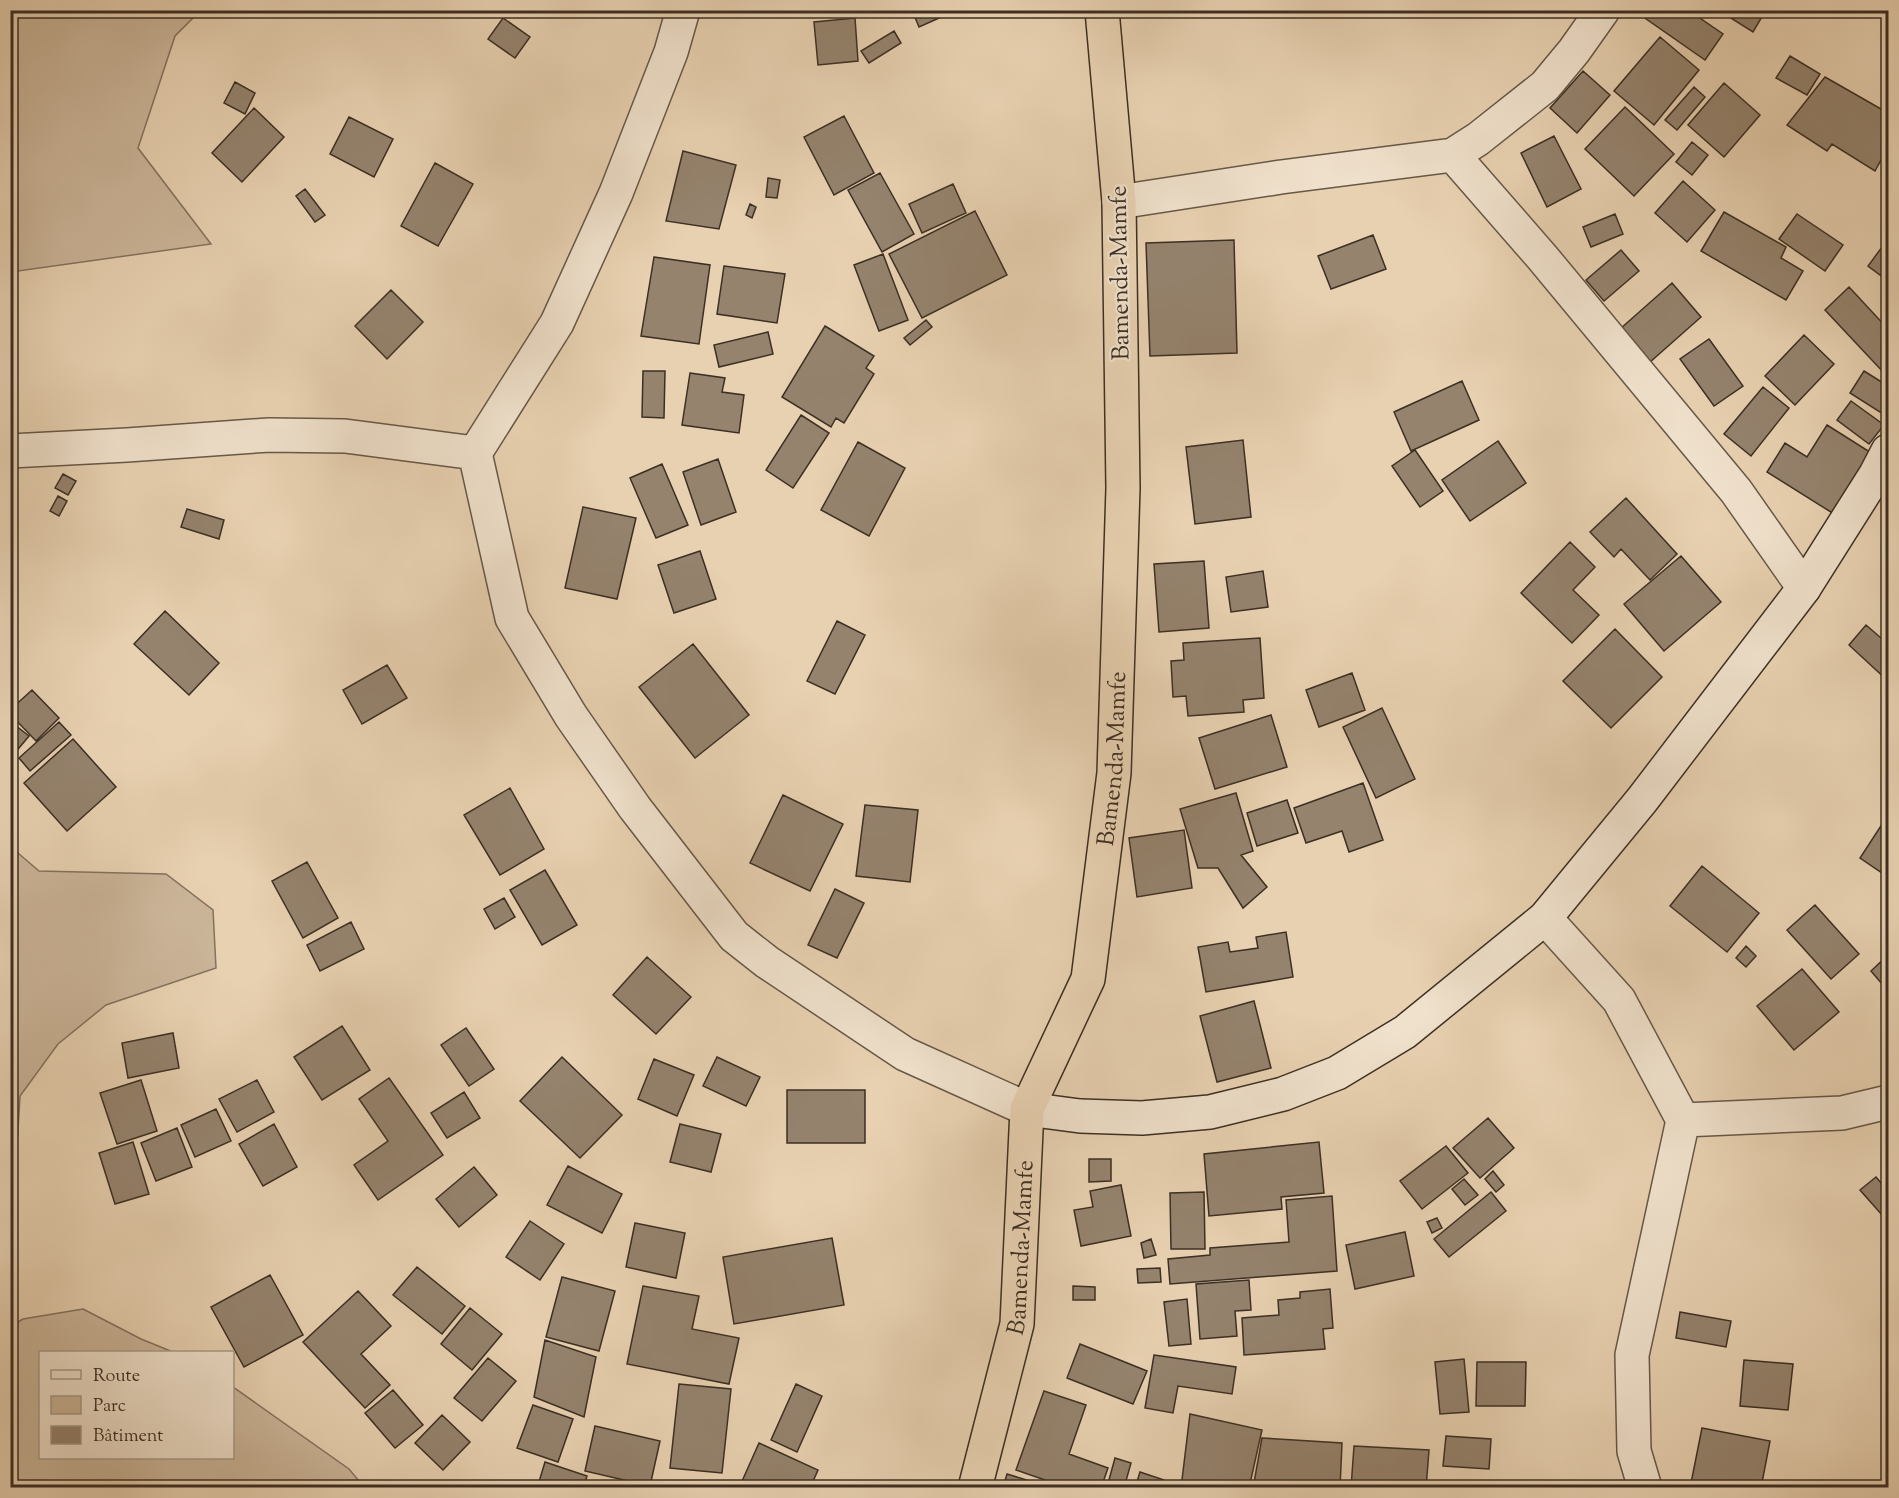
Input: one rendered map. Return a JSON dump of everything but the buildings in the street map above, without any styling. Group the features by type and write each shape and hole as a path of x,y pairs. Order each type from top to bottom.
{"highway":[{"name":"Bamenda-Mamfe","path":"975,1488 1017,1324 1027,1109 1088,979 1113,773 1123,488 1119,202 1102,10"}],"street":[{"path":"684,10 671,52 616,193 557,323 475,453 512,618 571,716 635,808 734,936 767,962 905,1054 1027,1109 1080,1116 1142,1118 1210,1112 1283,1094 1337,1073 1404,1032 1545,918 1642,800 1804,588 1888,452"},
{"path":"1119,202 1281,177 1453,155 1478,139 1545,86 1604,10"},
{"path":"1453,155 1542,257 1736,491 1804,588"},
{"path":"10,450 269,435 345,436 475,453"},
{"path":"1545,918 1619,1000 1683,1119 1632,1355 1634,1450 1645,1488"},
{"path":"1683,1119 1842,1113 1888,1102"}],"green space":[{"path":"10,11 200,11 175,36 138,148 211,244 11,272"},
{"path":"11,847 39,871 166,874 213,910 216,968 106,1005 58,1044 20,1096 14,1199 11,1201"},
{"path":"83,1309 141,1339 171,1351 39,1351 39,1459 234,1459 234,1388 349,1469 364,1487 11,1487 11,1326 23,1319"}]}
